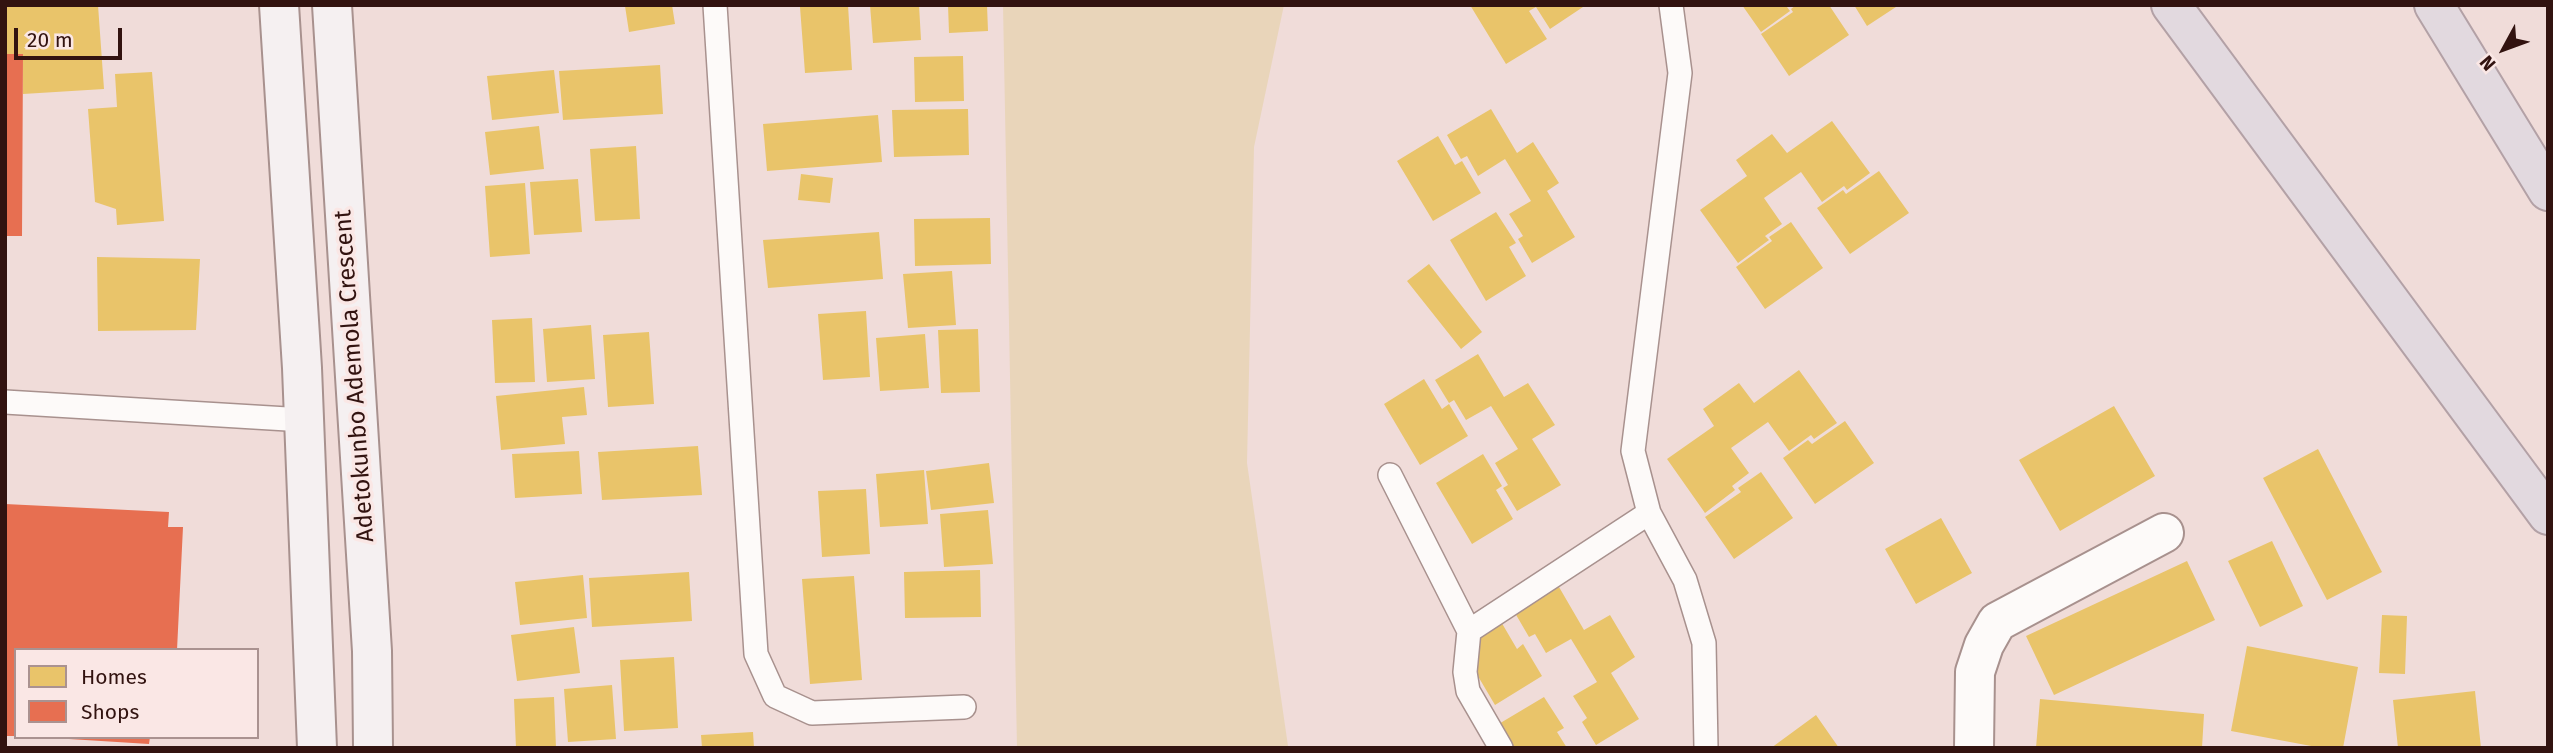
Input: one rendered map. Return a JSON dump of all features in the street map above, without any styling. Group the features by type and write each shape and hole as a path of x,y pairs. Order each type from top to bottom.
{"highway":[{"path":"2171,5 2548,515"},
{"path":"2434,5 2548,191"}],"main road":[{"path":"279,5 304,420 317,748"},
{"name":"Adetokunbo Ademola Crescent","path":"332,5 372,651 373,748"}],"street":[{"path":"1975,748 1975,672 1984,645 1997,622 2164,533"}],"lane":[{"path":"715,5 756,654 775,696 811,713 964,707"},
{"path":"1671,5 1680,73 1633,451 1649,513 1685,580 1704,643 1706,748"},
{"path":"5,402 304,420"},
{"path":"1390,475 1469,631 1465,672 1468,691 1501,748"},
{"path":"1469,631 1649,513"}],"shaded area":[{"path":"1003,5 1284,5 1254,147 1247,463 1288,746 1017,748"}],"building: Homes":[{"path":"5,5 98,5 104,89 23,94 23,54 5,54"},
{"path":"672,5 675,24 629,32 625,6"},
{"path":"848,5 852,70 805,73 800,7"},
{"path":"870,5 919,5 921,40 873,43"},
{"path":"948,5 987,5 988,31 949,33"},
{"path":"1470,5 1586,5 1550,29 1536,7 1529,11 1547,39 1506,64"},
{"path":"1742,5 1790,5 1787,7 1790,11 1761,32"},
{"path":"1796,5 1829,5 1849,35 1789,76 1761,34 1793,12 1791,9"},
{"path":"1854,5 1899,5 1867,26"},
{"path":"963,56 964,101 915,102 914,57"},
{"path":"660,65 663,114 563,120 559,71"},
{"path":"554,70 559,113 492,120 487,76"},
{"path":"152,72 164,221 117,225 116,209 95,202 88,109 117,107 115,74"},
{"path":"968,109 969,155 894,157 892,110"},
{"path":"1491,109 1517,153 1533,142 1559,183 1547,191 1575,237 1532,263 1518,239 1523,236 1509,214 1531,201 1505,159 1478,176 1467,156 1461,159 1447,135"},
{"path":"878,115 882,162 767,171 763,124"},
{"path":"1832,121 1870,173 1847,190 1844,186 1822,202 1801,172 1764,198 1782,224 1765,236 1769,240 1738,263 1700,210 1747,176 1736,160 1772,134 1787,153"},
{"path":"539,126 544,169 490,175 485,132"},
{"path":"1438,136 1455,165 1462,161 1481,193 1433,221 1397,161"},
{"path":"636,146 640,219 595,221 590,149"},
{"path":"1879,171 1909,213 1850,254 1817,208 1843,190 1846,194"},
{"path":"801,174 833,178 830,203 798,200"},
{"path":"578,179 582,232 534,235 530,182"},
{"path":"525,183 530,254 490,257 485,186"},
{"path":"1496,212 1516,243 1509,247 1526,276 1486,301 1450,240"},
{"path":"990,218 991,264 915,266 914,219"},
{"path":"1791,222 1823,268 1765,309 1736,267 1772,241 1769,237"},
{"path":"879,232 883,279 768,288 763,240"},
{"path":"97,257 200,259 196,330 98,331"},
{"path":"1429,264 1482,332 1461,349 1407,281"},
{"path":"952,271 956,325 908,328 903,274"},
{"path":"866,311 870,377 823,380 818,314"},
{"path":"532,318 535,382 495,383 492,320"},
{"path":"591,325 595,379 547,382 543,329"},
{"path":"978,329 980,392 941,393 938,330"},
{"path":"649,332 654,404 608,407 603,335"},
{"path":"925,334 929,388 880,391 876,338"},
{"path":"1478,354 1504,397 1528,383 1555,425 1532,439 1561,485 1517,511 1503,488 1508,485 1495,463 1518,449 1491,406 1466,420 1454,400 1449,403 1435,380"},
{"path":"1799,370 1837,423 1814,439 1811,435 1789,451 1768,422 1731,448 1749,473 1732,486 1735,490 1705,513 1667,459 1714,426 1703,409 1739,383 1754,403"},
{"path":"1424,379 1442,409 1449,404 1468,436 1420,465 1384,404"},
{"path":"584,387 587,415 562,417 565,444 501,450 496,396"},
{"path":"2114,406 2155,476 2060,531 2019,460"},
{"path":"1845,421 1874,463 1815,504 1783,458 1808,440 1812,444"},
{"path":"698,446 702,495 602,500 598,452"},
{"path":"2318,449 2382,572 2327,600 2263,478"},
{"path":"579,451 582,494 515,498 512,454"},
{"path":"1483,454 1502,486 1496,490 1513,519 1472,544 1436,483"},
{"path":"989,463 994,503 931,510 926,471"},
{"path":"924,470 928,524 880,527 876,474"},
{"path":"1761,472 1793,518 1734,559 1705,517 1741,492 1738,488"},
{"path":"866,489 870,554 822,557 818,491"},
{"path":"988,510 993,564 944,567 940,514"},
{"path":"1941,518 1972,573 1916,604 1885,549"},
{"path":"2272,541 2303,606 2260,627 2228,561"},
{"path":"2187,561 2215,620 2054,695 2026,636"},
{"path":"980,570 981,617 905,618 904,572"},
{"path":"689,572 692,621 592,627 589,578"},
{"path":"583,575 587,618 520,625 515,582"},
{"path":"854,576 862,680 810,684 802,579"},
{"path":"1559,587 1584,630 1610,615 1635,657 1611,673 1639,719 1596,745 1582,722 1587,718 1573,696 1597,682 1571,639 1546,653 1535,634 1529,637 1515,613"},
{"path":"2382,615 2407,616 2405,674 2379,673"},
{"path":"1500,620 1517,649 1523,644 1542,676 1495,705 1459,644"},
{"path":"574,627 580,673 517,681 511,635"},
{"path":"2247,646 2358,667 2343,748 2322,748 2231,731"},
{"path":"674,657 678,728 624,731 620,660"},
{"path":"612,685 616,739 568,742 564,689"},
{"path":"2475,691 2481,748 2398,748 2393,700"},
{"path":"554,697 556,748 516,748 514,699"},
{"path":"1544,697 1564,728 1557,732 1567,748 1511,748 1497,725"},
{"path":"2040,699 2204,714 2202,748 2036,748"},
{"path":"1816,715 1839,748 1771,748"},
{"path":"753,732 754,748 702,748 701,735"}],"building: Shops":[{"path":"5,54 23,54 22,236 5,236"},
{"path":"5,504 169,512 168,527 183,527 177,648 14,648 14,736 5,736"},
{"path":"69,739 150,739 149,744"}]}
